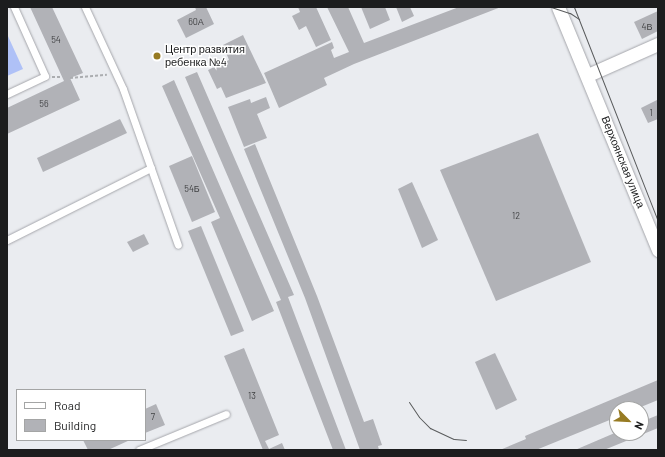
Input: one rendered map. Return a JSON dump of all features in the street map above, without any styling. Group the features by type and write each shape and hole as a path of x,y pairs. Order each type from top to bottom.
{"street":[{"name":"Верхоянская улица","path":"558,7 588,75 658,250"},
{"path":"588,75 658,44"}],"lane":[{"path":"7,94 45,76 14,7"},
{"path":"85,7 116,74 178,245"},
{"path":"7,240 151,168"},
{"path":"139,450 226,414"}],"path":[{"path":"70,78 116,74"}],"shaded area":[{"path":"7,34 23,69 7,76"}],"building":[{"path":"30,7 52,7 83,73 70,78 80,100 7,134 7,108 64,81"},
{"path":"195,7 206,7 214,24 186,38 177,20 196,10"},
{"path":"298,7 316,7 331,40 316,47 306,26 299,30 292,16 300,12"},
{"path":"327,7 348,7 364,43 459,7 501,7 354,64 324,78 327,85 279,108 264,73 332,42 334,48 331,50 334,58 349,52"},
{"path":"361,7 385,7 390,20 370,29"},
{"path":"396,7 410,7 414,16 402,22"},
{"path":"658,11 658,31 642,39 634,22"},
{"path":"243,35 266,83 226,98 221,87 217,89 208,70 229,60 223,45"},
{"path":"197,72 294,295 288,297 346,450 333,450 276,302 281,300 185,77"},
{"path":"174,80 274,311 252,321 211,222 220,218 162,86"},
{"path":"266,97 270,108 257,114 267,138 244,147 228,107 250,99 251,103"},
{"path":"657,100 658,119 648,123 641,108"},
{"path":"120,119 127,133 43,172 37,158"},
{"path":"538,133 591,262 496,301 440,170"},
{"path":"255,144 317,296 364,422 373,419 382,445 378,446 379,450 360,450 305,298 244,149"},
{"path":"192,156 215,212 192,222 169,166"},
{"path":"412,182 438,240 422,248 398,189"},
{"path":"201,226 244,331 231,336 188,231"},
{"path":"144,234 149,244 133,252 127,242"},
{"path":"244,348 279,435 265,441 269,449 282,443 285,450 263,450 224,356"},
{"path":"495,353 517,400 496,410 475,362"},
{"path":"658,380 658,400 649,404 649,401 609,401 609,420 536,450 500,450 526,439 525,436"},
{"path":"156,404 165,425 146,433 146,409"},
{"path":"658,415 658,428 649,432 649,419"},
{"path":"609,435 609,441 626,441 604,450 575,450"},
{"path":"84,441 128,441 108,450 88,450"}],"tram line":[{"path":"534,7 540,7"},
{"path":"551,7 570,13 579,19"},
{"path":"574,7 658,221"},
{"path":"409,402 419,417 430,428 454,439 466,440"}],"place":[{"name":"Центр развития ребенка №4","path":"157,56"}]}
